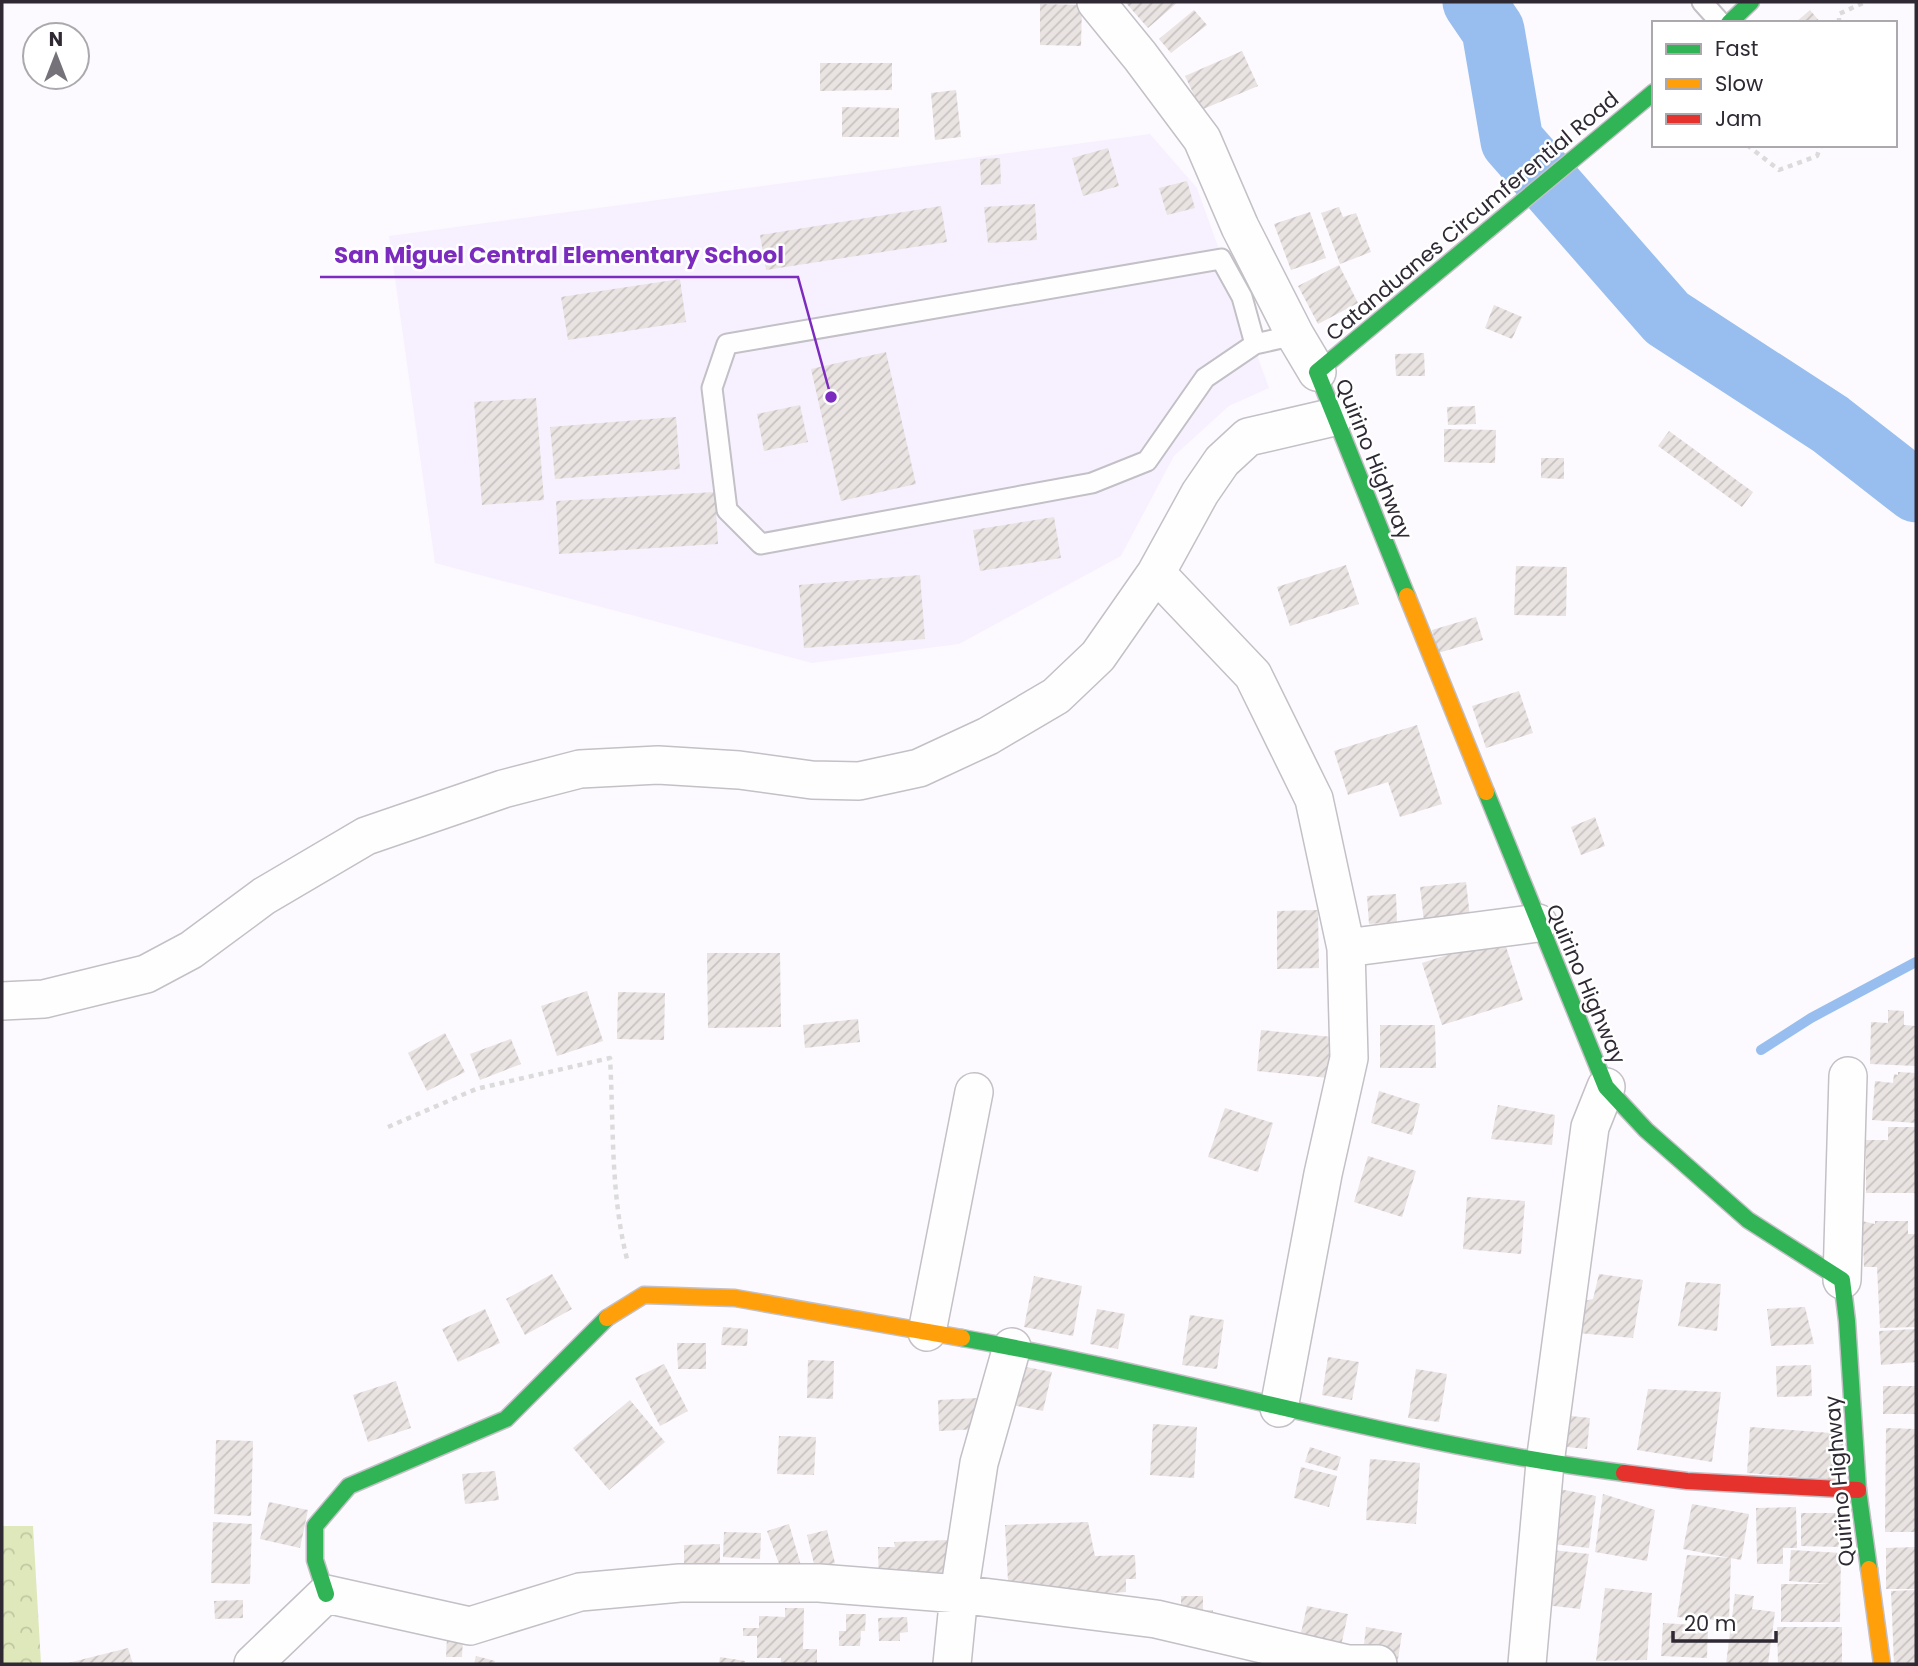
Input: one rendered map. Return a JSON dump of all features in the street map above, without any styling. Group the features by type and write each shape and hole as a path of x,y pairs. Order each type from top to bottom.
{"main road":[{"path":"1731,21 1751,2"},
{"name":"Catanduanes Circumferential Road","path":"1317,372 1652,94"},
{"name":"Quirino Highway","path":"1317,372 1606,1087 1646,1130 1748,1220 1842,1280 1858,1490 1881,1664"},
{"path":"326,1594 315,1560 315,1526 349,1486 506,1419 612,1312 644,1295 735,1298 1012,1347 1279,1408 1545,1463 1687,1481 1858,1490"}],"street":[{"path":"1096,2 1202,139 1240,227 1317,372"},
{"path":"2,1001 44,999 146,974 191,950 264,896 366,836 503,789 580,769 658,765 812,780 859,781 919,768 988,736 1056,696 1098,656 1156,573 1200,493 1222,461 1248,437 1334,416"},
{"path":"1156,573 1252,675 1314,799 1346,948 1349,1058 1323,1174 1279,1408"},
{"path":"1346,948 1538,923"},
{"path":"1842,1280 1848,1076"},
{"path":"1527,1664 1545,1463 1590,1127 1606,1087"},
{"path":"927,1332 974,1092"},
{"path":"953,1664 959,1594 979,1463 1012,1347"},
{"path":"253,1664 326,1594 470,1626 580,1592 680,1583 819,1583 959,1594 1156,1619 1349,1664 1378,1664"}],"lane":[{"path":"1702,2 1719,21"},
{"path":"1255,344 1242,297 1221,259 727,344 712,388 727,510 761,544 1091,483 1147,461 1205,378 1255,344 1295,334"}],"path":[{"path":"1839,21 1839,14 1865,2"},
{"path":"1750,147 1779,170 1817,156 1820,147"},
{"path":"388,1127 476,1089 610,1058 611,1144 615,1188 624,1249 632,1276 644,1295"}],"shaded area":[{"path":"1150,134 1197,188 1269,388 1229,406 1174,456 1121,556 959,644 812,663 435,563 389,236"}],"green space":[{"path":"2,1526 33,1526 41,1664 2,1664"}],"building":[{"path":"1178,2 1148,28 1126,3"},
{"path":"1040,4 1082,5 1081,46 1040,45"},
{"path":"1194,10 1207,25 1171,53 1159,39"},
{"path":"1810,10 1819,21 1797,21"},
{"path":"1242,51 1258,86 1201,110 1185,76"},
{"path":"820,63 892,63 892,90 820,91"},
{"path":"956,90 961,137 935,140 931,93"},
{"path":"842,107 899,108 899,137 842,137"},
{"path":"1108,148 1119,186 1083,196 1072,158"},
{"path":"1000,158 1001,184 981,185 980,159"},
{"path":"1187,181 1195,208 1167,215 1159,188"},
{"path":"1035,204 1037,240 988,243 984,207"},
{"path":"941,206 947,242 766,270 760,235"},
{"path":"1339,207 1343,217 1356,213 1371,252 1340,264 1321,213"},
{"path":"1310,212 1326,258 1291,270 1274,224"},
{"path":"1339,265 1358,303 1318,324 1298,286"},
{"path":"680,279 686,322 568,340 561,297"},
{"path":"1494,305 1522,317 1512,339 1485,328"},
{"path":"886,352 916,484 841,501 811,369"},
{"path":"1424,353 1425,376 1396,376 1395,354"},
{"path":"536,398 544,500 482,505 474,402"},
{"path":"800,405 808,442 764,451 757,414"},
{"path":"1475,406 1476,424 1448,425 1447,407"},
{"path":"676,417 680,469 555,479 550,427"},
{"path":"1444,429 1496,430 1495,463 1444,462"},
{"path":"1669,431 1753,492 1742,507 1658,446"},
{"path":"1541,458 1564,458 1564,479 1541,478"},
{"path":"715,492 718,544 559,554 556,501"},
{"path":"1054,517 1061,558 980,571 973,530"},
{"path":"1346,565 1359,604 1290,626 1277,587"},
{"path":"1516,566 1567,567 1566,616 1514,615"},
{"path":"920,575 925,639 804,648 799,585"},
{"path":"1476,617 1483,640 1438,653 1432,630"},
{"path":"1519,691 1533,733 1486,748 1472,706"},
{"path":"1417,725 1442,804 1400,817 1388,782 1348,795 1334,751"},
{"path":"1595,817 1605,846 1581,855 1571,827"},
{"path":"1466,882 1470,917 1424,922 1420,887"},
{"path":"1396,894 1397,922 1369,924 1367,896"},
{"path":"1318,910 1319,968 1277,969 1277,911"},
{"path":"1503,937 1523,1000 1442,1025 1422,963"},
{"path":"707,953 780,953 781,1027 708,1028"},
{"path":"587,991 603,1041 557,1056 541,1006"},
{"path":"618,992 665,993 664,1040 617,1039"},
{"path":"1888,1010 1904,1011 1904,1025 1916,1026 1916,1066 1870,1064 1871,1022 1888,1023"},
{"path":"858,1019 860,1042 805,1048 803,1025"},
{"path":"1380,1025 1435,1025 1436,1068 1380,1068"},
{"path":"1261,1030 1343,1038 1339,1079 1257,1071"},
{"path":"445,1033 465,1072 427,1091 408,1053"},
{"path":"511,1039 521,1064 480,1080 470,1054"},
{"path":"1898,1072 1916,1073 1916,1123 1872,1120 1875,1081 1893,1083 1894,1074 1898,1075"},
{"path":"1379,1091 1420,1104 1412,1135 1371,1123"},
{"path":"1498,1105 1555,1115 1552,1145 1491,1139"},
{"path":"1225,1108 1273,1123 1258,1172 1208,1157"},
{"path":"1888,1127 1916,1127 1916,1193 1866,1193 1866,1140 1888,1140"},
{"path":"1368,1156 1416,1171 1402,1217 1354,1202"},
{"path":"1467,1197 1525,1201 1521,1254 1463,1249"},
{"path":"1862,1221 1875,1224 1875,1221 1908,1221 1908,1234 1916,1234 1916,1327 1880,1328 1877,1267 1864,1267"},
{"path":"552,1274 572,1309 525,1335 506,1299"},
{"path":"1599,1274 1643,1280 1633,1338 1578,1333 1579,1302 1593,1299"},
{"path":"1034,1276 1082,1286 1073,1336 1024,1327"},
{"path":"1686,1282 1721,1284 1717,1331 1678,1326"},
{"path":"1805,1307 1814,1344 1771,1346 1767,1309"},
{"path":"485,1309 500,1343 458,1362 442,1329"},
{"path":"1097,1309 1125,1314 1118,1349 1090,1344"},
{"path":"1190,1315 1224,1320 1217,1369 1182,1365"},
{"path":"723,1327 748,1329 747,1346 721,1345"},
{"path":"1916,1329 1916,1362 1881,1365 1879,1331"},
{"path":"677,1343 706,1343 706,1369 678,1369"},
{"path":"1328,1357 1359,1362 1352,1400 1322,1395"},
{"path":"808,1360 834,1361 833,1399 807,1398"},
{"path":"664,1364 688,1411 660,1426 635,1378"},
{"path":"1016,1365 1052,1372 1043,1411 1007,1404"},
{"path":"1811,1365 1812,1396 1777,1397 1776,1366"},
{"path":"1416,1369 1447,1374 1439,1422 1408,1418"},
{"path":"396,1381 411,1428 368,1442 353,1395"},
{"path":"1883,1386 1916,1386 1916,1414 1883,1414"},
{"path":"1648,1389 1721,1392 1712,1462 1637,1450"},
{"path":"978,1398 980,1429 939,1431 938,1400"},
{"path":"630,1400 665,1442 609,1490 573,1448"},
{"path":"1561,1415 1590,1418 1587,1449 1558,1446"},
{"path":"1153,1424 1197,1427 1194,1478 1150,1475"},
{"path":"1750,1427 1844,1434 1840,1480 1747,1473"},
{"path":"1886,1428 1916,1429 1916,1532 1885,1532"},
{"path":"779,1436 816,1437 814,1475 777,1474"},
{"path":"216,1440 253,1441 251,1516 214,1514"},
{"path":"1310,1447 1341,1457 1337,1471 1305,1462"},
{"path":"1370,1459 1420,1463 1416,1524 1366,1520"},
{"path":"1301,1467 1337,1476 1329,1507 1294,1498"},
{"path":"495,1471 499,1500 465,1504 462,1474"},
{"path":"1548,1487 1596,1496 1589,1548 1542,1543"},
{"path":"1603,1494 1655,1510 1647,1561 1595,1552"},
{"path":"269,1502 308,1510 300,1548 260,1539"},
{"path":"1692,1504 1749,1514 1741,1560 1683,1549"},
{"path":"1796,1507 1797,1548 1783,1548 1783,1564 1757,1564 1756,1508"},
{"path":"1801,1513 1839,1513 1839,1547 1801,1546"},
{"path":"213,1522 252,1524 250,1584 211,1583"},
{"path":"1088,1522 1095,1556 1135,1555 1136,1579 1126,1579 1126,1592 1009,1600 1005,1525"},
{"path":"789,1524 802,1569 781,1569 767,1531"},
{"path":"827,1530 835,1563 815,1568 807,1535"},
{"path":"724,1532 761,1533 760,1559 723,1557"},
{"path":"950,1540 951,1584 879,1586 878,1547 895,1547 894,1542"},
{"path":"720,1544 720,1568 684,1568 684,1545"},
{"path":"1916,1547 1916,1589 1886,1589 1886,1548"},
{"path":"1543,1549 1589,1554 1580,1609 1536,1604"},
{"path":"1791,1550 1841,1553 1840,1622 1781,1622 1781,1584 1831,1584 1789,1581"},
{"path":"1687,1555 1731,1558 1729,1621 1677,1617"},
{"path":"1605,1588 1652,1593 1647,1660 1596,1661"},
{"path":"1916,1590 1916,1664 1894,1664 1891,1591"},
{"path":"1735,1594 1754,1596 1752,1609 1775,1612 1768,1664 1726,1664"},
{"path":"1181,1596 1203,1596 1203,1610 1213,1610 1213,1618 1181,1618"},
{"path":"243,1600 243,1618 215,1619 214,1601"},
{"path":"1307,1606 1348,1614 1339,1655 1298,1646"},
{"path":"785,1608 804,1608 803,1649 817,1649 817,1664 781,1664 781,1658 757,1658 757,1636 743,1636 743,1628 759,1628 759,1616 785,1617"},
{"path":"846,1614 866,1614 865,1631 861,1631 860,1646 839,1646 839,1631 846,1631"},
{"path":"907,1617 908,1632 900,1633 900,1641 879,1641 878,1618"},
{"path":"1663,1623 1708,1626 1707,1658 1661,1656"},
{"path":"1366,1627 1402,1633 1398,1659 1363,1653"},
{"path":"1777,1627 1842,1627 1842,1664 1778,1664"},
{"path":"447,1637 463,1637 462,1657 446,1657"},
{"path":"128,1648 133,1664 68,1664 68,1663"},
{"path":"476,1656 495,1661 494,1664 474,1664"},
{"path":"720,1657 745,1661 745,1664 719,1664"}],"waterway":[{"path":"1474,2 1493,30 1512,141 1667,318 1830,424 1916,491"},
{"path":"1761,1050 1811,1018 1916,962"}],"traffic: fast":[{"path":"1731,21 1751,2"},
{"path":"1407,596 1317,372 1652,94"},
{"path":"1486,792 1606,1087 1646,1130 1748,1220 1842,1280 1858,1490 1869,1569"},
{"path":"326,1594 315,1560 315,1526 349,1486 506,1419 607,1318"},
{"path":"962,1338 1457,1446 1624,1473"}],"traffic: slow":[{"path":"1407,596 1486,792"},
{"path":"607,1318 644,1295 735,1298 962,1338"},
{"path":"1869,1569 1882,1664"}],"traffic: jam":[{"path":"1624,1473 1687,1481 1858,1490"}],"place":[{"name":"San Miguel Central Elementary School","path":"831,397"}]}
